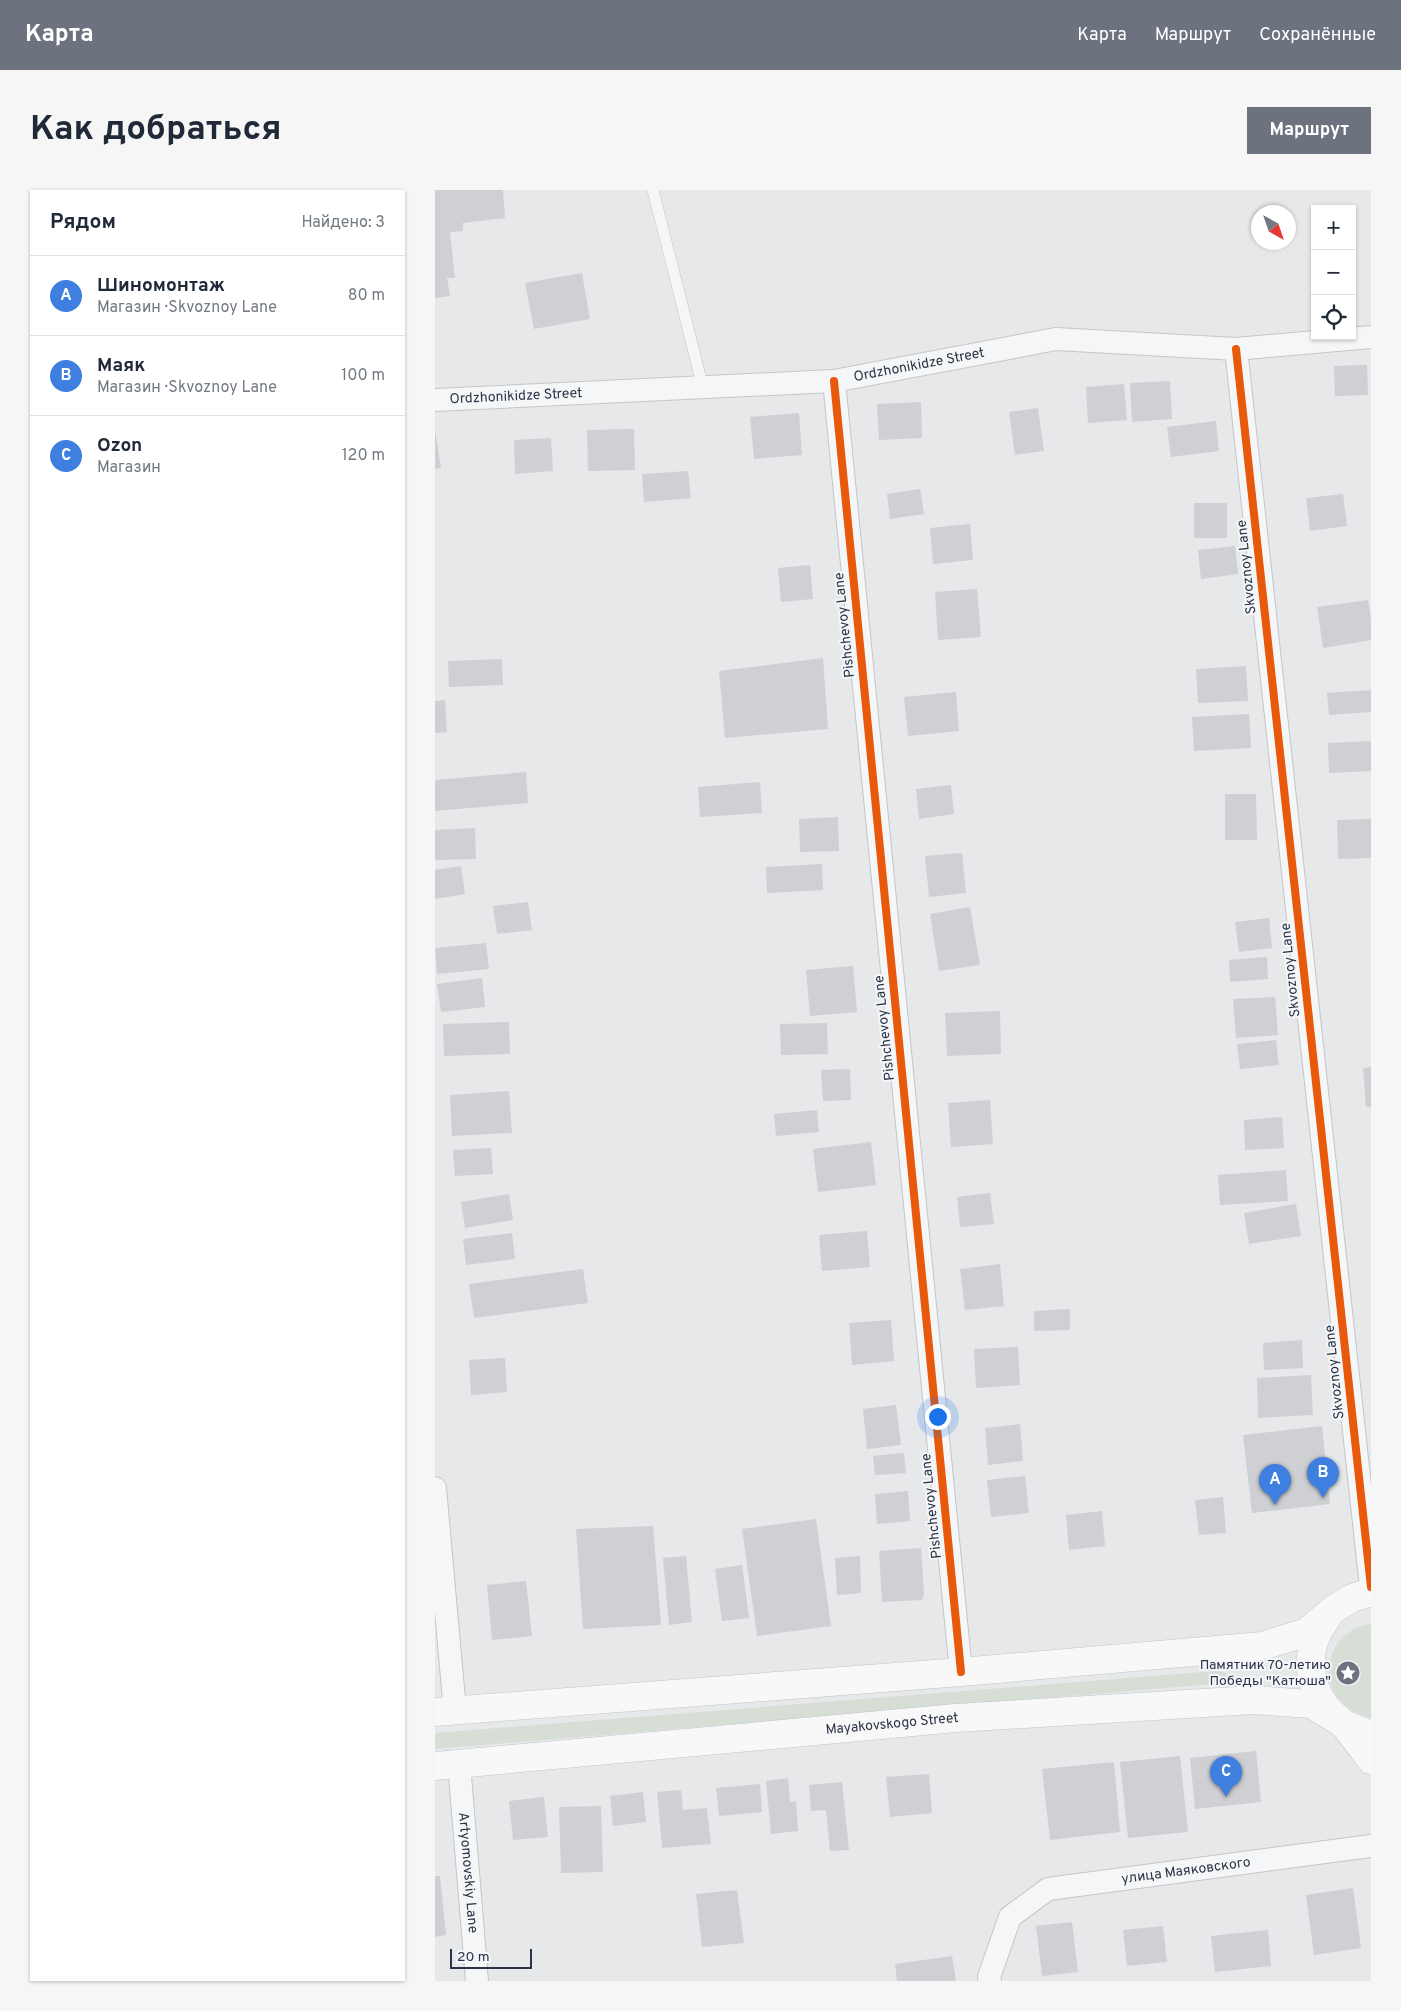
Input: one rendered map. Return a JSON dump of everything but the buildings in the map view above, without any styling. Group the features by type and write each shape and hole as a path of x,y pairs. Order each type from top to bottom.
{"main road":[{"name":"Mayakovskogo Street","path":"445,1711 961,1672 1262,1646 1307,1632 1334,1609 1352,1598 1371,1592"},
{"name":"Mayakovskogo Street","path":"1334,1609 1320,1626 1312,1646 1310,1671 1315,1690 1326,1708 1344,1724"},
{"name":"Mayakovskogo Street","path":"447,1765 956,1718 1253,1700 1311,1704 1344,1724 1371,1734"},
{"path":"1344,1724 1371,1760"}],"street":[{"name":"Ordzhonikidze Street","path":"435,400 834,381 1056,338 1236,349 1371,337"},
{"name":"Skvoznoy Lane","path":"1236,349 1371,1587"},
{"name":"Pishchevoy Lane","path":"834,381 961,1672"},
{"path":"435,1488 445,1711"},
{"name":"Artyomovskiy Lane","path":"447,1765 477,1981"},
{"name":"улица Маяковского","path":"990,1981 989,1977 1010,1917 1048,1889 1371,1846"}],"lane":[{"path":"653,190 703,388"}],"shaded area":[{"path":"1371,1624 1371,1718 1352,1711 1339,1699 1332,1684 1329,1669 1332,1653 1340,1640 1353,1630"},
{"path":"1216,1671 1226,1673 1225,1683 435,1749 435,1733"}],"cycle path":[{"path":"1236,349 1371,1587"},
{"path":"834,381 961,1672"}],"place":[{"name":"Маяк","path":"1323,1498"},
{"name":"Шиномонтаж","path":"1275,1505"},
{"name":"Памятник 70-летию Победы \"Катюша\"","path":"1348,1673"},
{"name":"Ozon","path":"1226,1797"}]}
